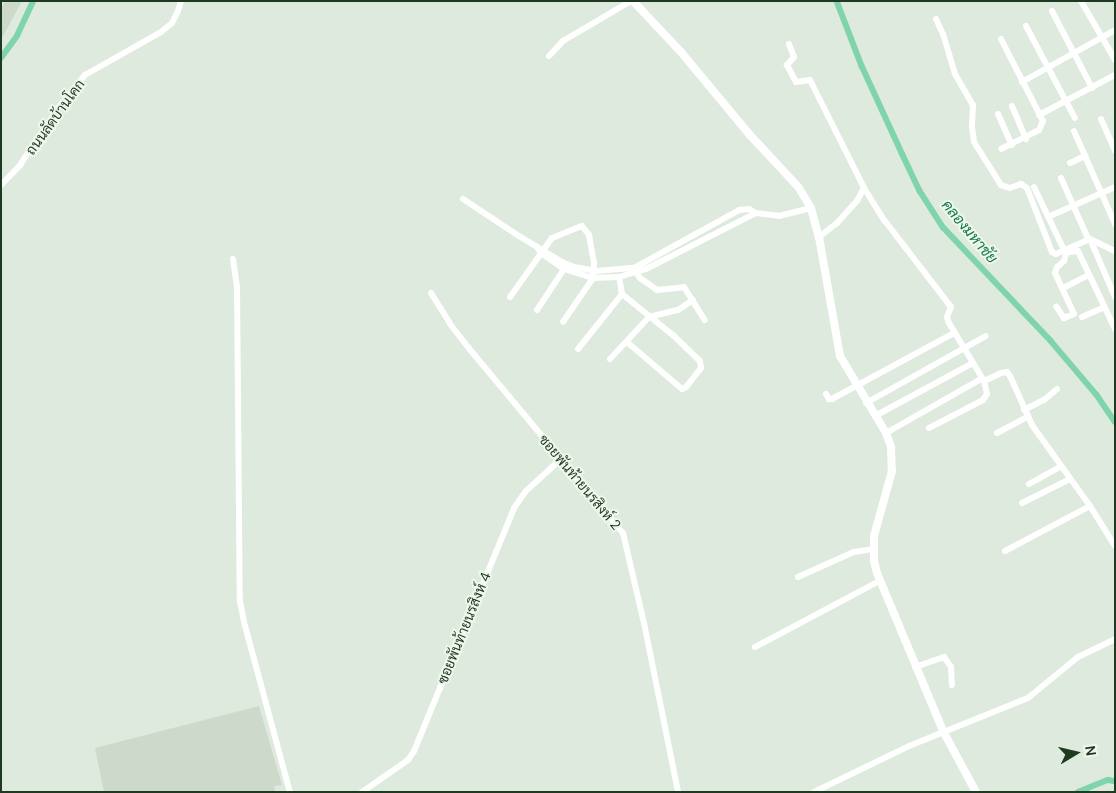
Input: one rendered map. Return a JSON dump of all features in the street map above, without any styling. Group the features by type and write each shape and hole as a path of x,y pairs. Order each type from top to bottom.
{"street":[{"name":"ถนนลัดบ้านโคก","path":"1,185 20,166 58,108 85,74 161,32 172,23 181,1"},
{"path":"549,56 563,41 632,1 681,52 750,135 799,188 811,208 820,237 838,348 843,363 866,403 886,432 892,448 892,471 874,536 879,581 943,731 976,792"},
{"path":"1080,1 1115,60"},
{"path":"1052,11 1092,88"},
{"path":"936,19 943,34 955,74 973,105 972,127 974,142 1001,185 1010,188 1021,184 1027,188 1052,252 1056,254 1077,250 1115,329"},
{"path":"1026,26 1075,118"},
{"path":"1022,82 1115,30"},
{"path":"1001,39 1043,121 1042,126 1026,138 1001,149"},
{"path":"788,44 794,57 788,63 788,68 796,82 810,80 864,188 885,221 952,307 947,317 954,333 982,380 987,394 984,400 929,428"},
{"path":"1039,115 1115,76"},
{"path":"1012,106 1026,138"},
{"path":"998,114 1012,145"},
{"path":"1101,120 1115,151"},
{"path":"1074,131 1115,224"},
{"path":"1070,163 1085,156"},
{"path":"1061,178 1115,297"},
{"path":"1034,187 1065,253 1064,261 1055,270 1074,314 1064,318 1056,306"},
{"path":"1048,217 1073,204 1115,187"},
{"path":"820,237 857,201 864,188"},
{"path":"463,199 540,249 574,267 593,274 635,271 656,290 663,291 684,287 705,320"},
{"path":"540,249 564,269 618,277 635,271 739,210 750,209 756,213 786,216 811,208"},
{"path":"510,297 540,249 552,238 582,226 589,235 594,263 593,274 563,322"},
{"path":"1065,253 1089,238"},
{"path":"1089,238 1115,252"},
{"path":"233,259 237,286 240,601 290,792"},
{"path":"537,310 564,269"},
{"path":"1063,288 1102,271"},
{"path":"618,277 622,294 700,361 701,368 686,387 682,389 626,342"},
{"name":"ซอยพันท้ายนรสิงห์ 2","path":"431,293 450,324 619,526 626,540 678,792"},
{"path":"578,349 622,294"},
{"path":"610,359 649,316 678,310 693,300"},
{"path":"1082,317 1104,307"},
{"path":"826,394 829,399 832,399 954,333"},
{"path":"866,403 986,336"},
{"path":"875,416 973,363"},
{"path":"886,432 982,380 1007,372 1026,417 1114,542"},
{"path":"1024,410 1044,400 1057,389"},
{"path":"997,433 1026,417"},
{"name":"ซอยพันท้ายนรสิงห์ 4","path":"362,792 408,760 414,751 514,508 526,491 561,459"},
{"path":"1029,484 1061,466"},
{"path":"1022,503 1070,479"},
{"path":"1005,551 1090,506"},
{"path":"798,577 854,552 874,549"},
{"path":"755,647 879,581"},
{"path":"814,792 943,731 1028,698 1078,657 1115,639"},
{"path":"915,667 944,657 951,667 952,685"}],"shaded area":[{"path":"5,1 22,1 1,40 1,9"},
{"path":"259,706 282,785 274,786 275,792 104,792 95,748"}],"waterway":[{"path":"1,58 17,36 33,1"},
{"name":"คลองมหาชัย","path":"837,1 862,66 902,153 920,191 943,227 1051,341 1097,395 1115,422"},
{"path":"1078,792 1108,780 1114,781"}]}
